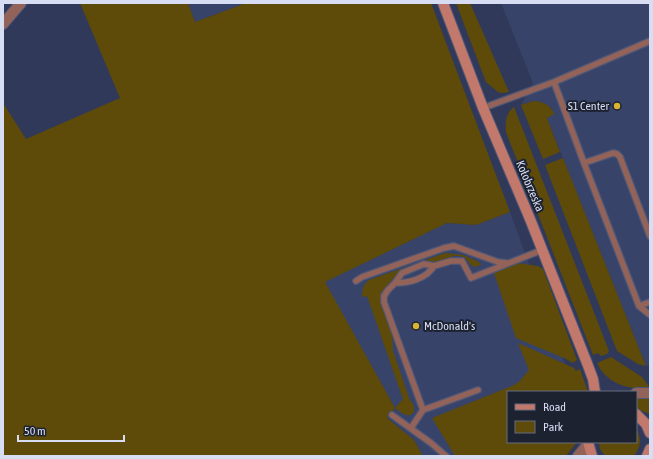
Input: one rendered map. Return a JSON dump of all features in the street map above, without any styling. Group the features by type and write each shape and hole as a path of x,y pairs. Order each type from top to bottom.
{"main road":[{"name":"Kołobrzeska","path":"443,3 483,108 542,250 593,379 595,391"},
{"name":"Kołobrzeska","path":"593,379 603,391"},
{"path":"637,415 649,426"},
{"path":"588,443 592,456"},
{"path":"647,456 650,448"}],"street":[{"path":"3,24 21,3"},
{"path":"637,393 650,393"},
{"path":"578,456 588,443"}],"lane":[{"path":"483,108 554,82 650,41"},
{"path":"554,82 640,306 650,315"},
{"path":"584,163 609,154 617,154 622,162 650,236"},
{"path":"356,281 362,277 444,248 454,246 498,262 509,263"},
{"path":"423,410 384,302 384,296 388,290 402,273 424,264 434,266 451,261 462,261 472,278 542,250"},
{"path":"395,283 406,283 430,274 434,266"},
{"path":"640,306 650,302"},
{"path":"411,428 423,410 478,390"},
{"path":"392,415 432,443 446,456"}],"shaded area":[{"path":"188,3 246,3 195,22"},
{"path":"501,3 650,3 650,365 646,366 547,118 553,115 552,108 536,101 521,105 533,83"},
{"path":"510,212 565,364 510,391 507,391 507,443 508,443 512,456 423,456 414,440 387,418 395,408 324,282 447,223 476,225"}],"green space":[{"path":"80,3 188,3 195,22 246,3 431,3 510,212 476,225 447,223 325,282 395,408 387,418 414,440 423,456 3,456 3,103 26,139 120,98"},
{"path":"456,3 470,3 509,92 498,92 486,82"},
{"path":"533,101 545,104 550,107 554,113 547,118 560,152 543,159 521,105"},
{"path":"514,107 609,351 607,354 601,356 598,353 593,355 506,132 507,118 509,112"},
{"path":"563,158 646,366 638,364 617,351 545,165"},
{"path":"445,253 463,255 479,262 481,265 474,267 461,256 454,256 435,263 424,262 402,269 385,288 382,294 381,302 392,332 393,351 409,398 414,406 414,412 411,415 405,415 395,408 403,399 367,296 362,297 364,286 369,280"},
{"path":"518,263 538,266 543,269 577,360 573,363 516,338 494,273"},
{"path":"518,343 574,368 576,371 580,369 588,391 507,391 507,443 576,443 566,456 455,456 432,418 512,386 519,382 529,370"},
{"path":"611,357 642,377 650,388 626,387 612,381 601,370 597,363"},
{"path":"650,397 650,414 637,409 637,398"},
{"path":"637,431 640,439 638,449 634,456 605,456 600,449 599,443 637,443"}],"place":[{"name":"S1 Center","path":"617,106"},
{"name":"McDonald's","path":"416,326"}]}
